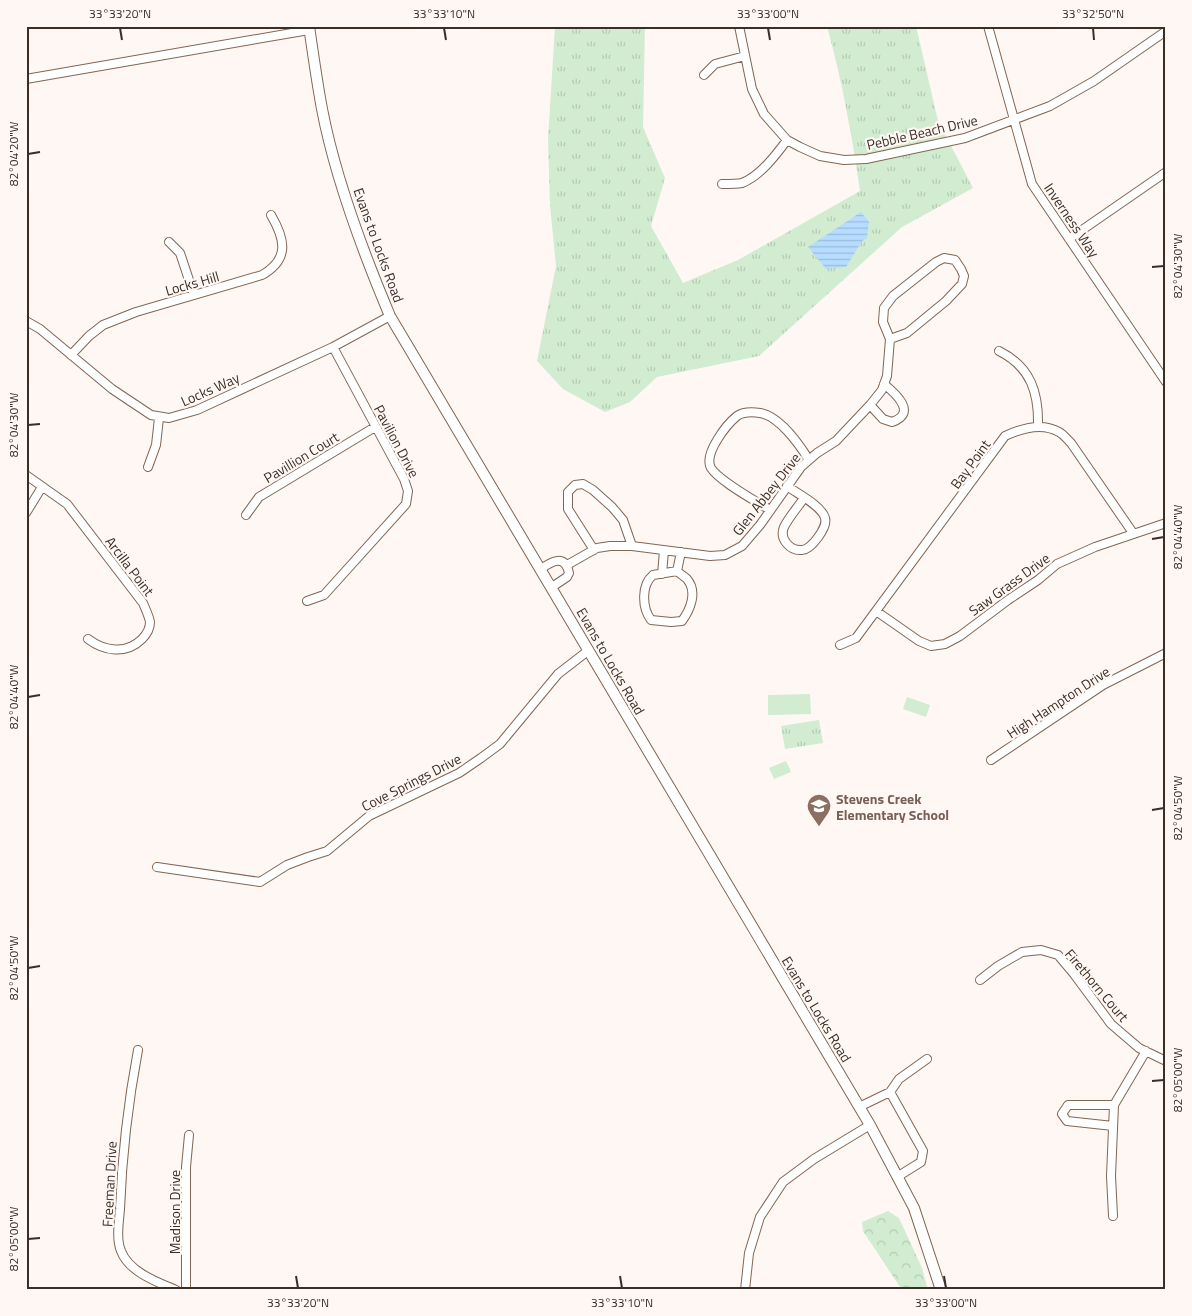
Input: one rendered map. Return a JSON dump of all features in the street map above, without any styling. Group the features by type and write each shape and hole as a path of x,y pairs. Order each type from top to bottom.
{"street":[{"name":"Pebble Beach Drive","path":"739,26 752,89 764,114 787,140 820,156 844,160 866,159 965,138 1050,106 1094,81 1166,31"},
{"name":"Inverness Way","path":"988,26 1032,184 1166,382"},
{"path":"26,79 309,28"},
{"name":"Evans to Locks Road","path":"309,28 322,110 333,154 369,265 390,316 870,1125 914,1208 941,1290"},
{"path":"704,75 715,64 745,56"},
{"path":"722,184 742,183 760,171 787,140"},
{"path":"1069,239 1166,172"},
{"name":"Locks Hill","path":"71,354 103,325 136,312 262,275 272,270 279,261 282,252 282,238 271,215"},
{"path":"169,242 180,253 194,295"},
{"name":"Glen Abbey Drive","path":"541,569 559,560 567,565 594,550 610,546 632,546 710,556 725,555 742,546 801,467 817,452 836,441 882,390 887,376 890,339 883,322 884,308 893,296 936,262 944,258 955,260 964,276 962,284 946,301 907,333 890,339"},
{"name":"Locks Way","path":"159,418 169,418 197,410 333,347 390,316"},
{"path":"26,321 71,354 112,388 151,415 159,418 156,445 148,467"},
{"name":"Pavilion Drive","path":"307,601 324,595 406,504 408,491 404,478 333,347"},
{"path":"999,351 1013,358 1025,373 1034,390 1039,408 1038,427"},
{"path":"870,405 883,419 892,422 901,416 903,404 899,397 884,384"},
{"path":"770,510 723,480 711,467 709,458 718,438 737,416 743,413 762,413 776,421 798,442 809,460"},
{"name":"Bay Point","path":"840,645 856,638 1006,436 1017,430 1033,426 1060,432 1071,443 1134,533"},
{"name":"Pavillion Court","path":"246,516 259,497 376,427"},
{"name":"Arcilla Point","path":"26,475 67,504 144,602 150,622 147,634 134,647 120,650 98,647 88,639"},
{"path":"594,550 568,509 568,492 575,484 583,484 612,506 622,520 632,546"},
{"path":"787,486 804,498 821,510 826,520 826,527 808,548 802,550 794,549 785,542 782,536 784,528 804,498"},
{"path":"26,513 42,487"},
{"name":"Saw Grass Drive","path":"876,611 920,641 931,646 945,644 960,636 1038,580 1057,564 1095,547 1166,523"},
{"path":"662,574 664,551"},
{"path":"677,571 681,552"},
{"path":"552,587 567,577 569,573 567,565"},
{"path":"677,571 688,580 692,589 688,613 682,621 659,622 651,620 647,614 644,596 647,584 653,575 677,571"},
{"name":"Cove Springs Drive","path":"158,867 260,882 288,865 308,856 327,851 369,816 459,773 494,749 558,674 589,650"},
{"name":"High Hampton Drive","path":"991,760 1103,684 1166,653"},
{"name":"Firethorn Court","path":"980,980 998,966 1022,952 1041,950 1058,955 1111,1024 1138,1048 1166,1061"},
{"name":"Freeman Drive","path":"138,1050 128,1102 121,1165 119,1234 121,1251 132,1267 156,1282 176,1290"},
{"path":"1113,1216 1110,1176 1114,1104 1146,1051"},
{"path":"859,1107 890,1092 898,1079 928,1059"},
{"path":"890,1092 922,1150 921,1162 898,1177"},
{"path":"1113,1126 1067,1121 1062,1114 1068,1106 1114,1104"},
{"path":"745,1290 749,1253 760,1217 783,1182 814,1159 870,1125"},
{"name":"Madison Drive","path":"186,1290 186,1167 189,1135"}],"green space":[{"path":"555,26 645,26 643,127 665,178 651,226 683,283 738,260 860,191 846,108 827,26 916,26 938,121 973,188 902,227 759,356 657,377 630,402 605,412 563,389 537,361 556,266 550,205 548,140"},
{"path":"810,694 811,714 768,715 768,695"},
{"path":"907,697 930,705 926,717 903,709"},
{"path":"819,720 823,743 785,749 781,726"},
{"path":"786,761 791,772 774,779 769,768"},
{"path":"888,1211 899,1218 922,1268 928,1290 902,1290 863,1231 862,1222"}],"water":[{"path":"861,212 869,222 867,238 862,241 846,267 826,269 808,247"}],"place":[{"name":"Stevens Creek Elementary School","path":"819,827"}]}
